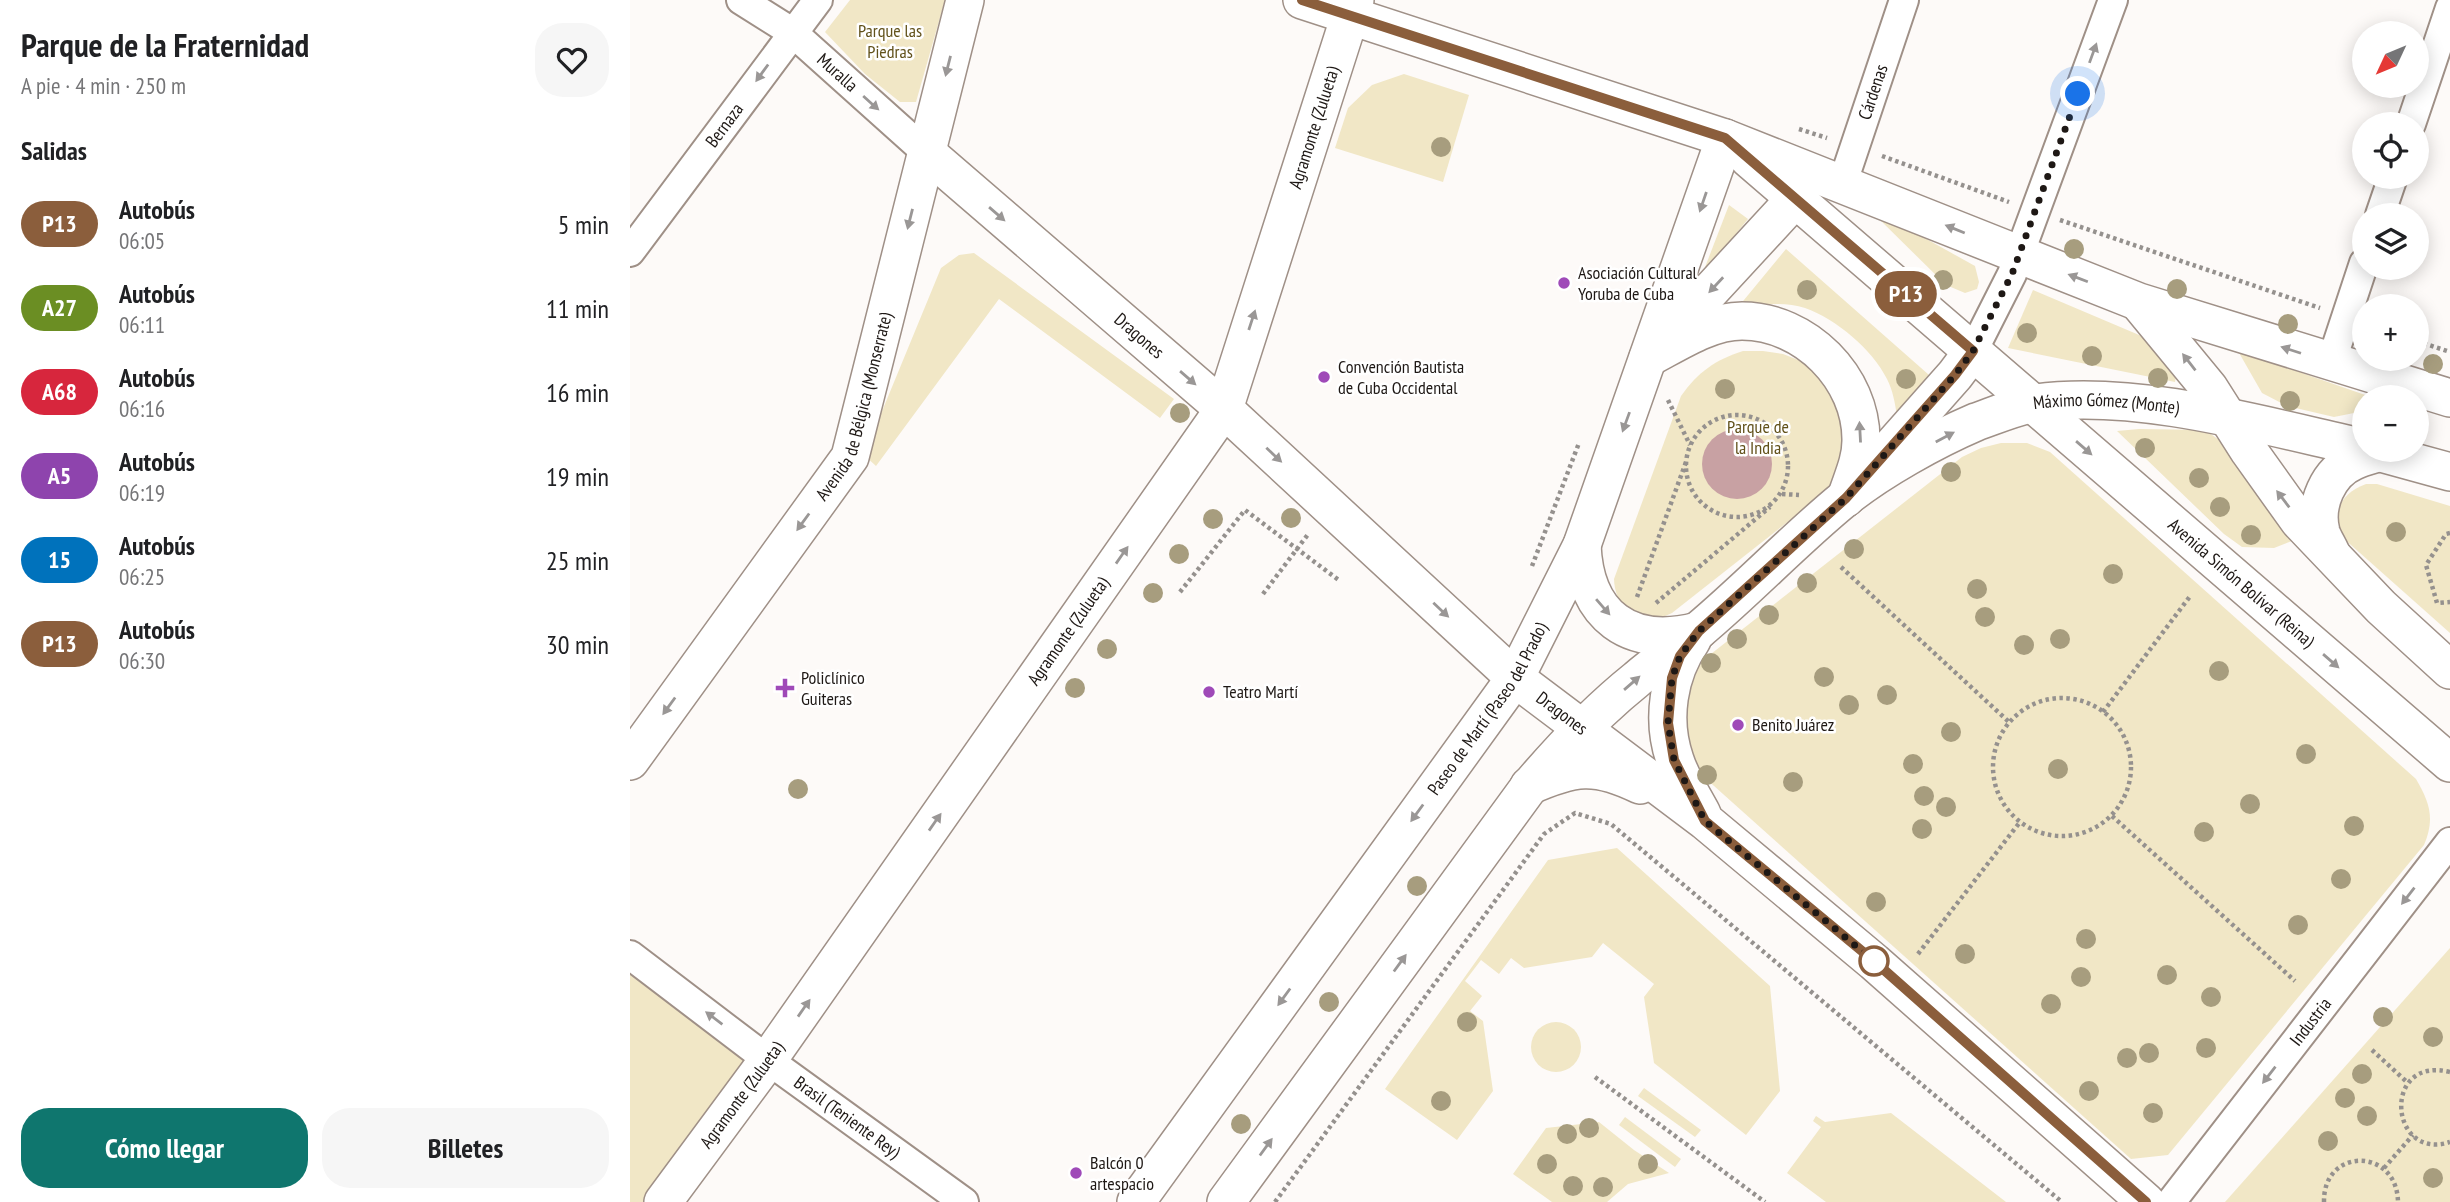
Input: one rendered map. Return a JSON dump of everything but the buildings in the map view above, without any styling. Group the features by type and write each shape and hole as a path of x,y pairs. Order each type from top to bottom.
{"main road":[{"name":"Avenida de Bélgica (Monserrate)","path":"630,761 850,457 965,0"},
{"name":"Máximo Gómez (Monte)","path":"1302,0 1352,8 1412,37 1725,138 2139,302 2450,398"},
{"name":"Agramonte (Zulueta)","path":"663,1202 768,1060 1224,409 1352,8"},
{"path":"1331,76 1357,56 1375,47 1412,37"},
{"name":"Máximo Gómez (Monte)","path":"1725,138 2033,404 2091,400 2174,409 2352,446"},
{"path":"1648,358 1725,138"},
{"name":"Dragones","path":"927,153 1224,409 1515,678 1705,821 1874,961 2146,1202"},
{"path":"1795,198 1842,185"},
{"name":"Paseo de Martí (Paseo del Prado)","path":"1136,1202 1515,678 1582,545 1648,358 1795,198"},
{"path":"2139,302 2210,388 2292,512 2381,607 2450,670"},
{"path":"1648,358 1717,325 1741,321 1769,323 1800,336 1822,353 1844,380 1860,421 1858,463 1846,498"},
{"path":"1226,1202 1529,787 1581,729 1636,679 1699,631 1846,498 1973,351"},
{"path":"1846,498 1914,453 1959,429 1999,413 2033,404"},
{"name":"Avenida Simón Bolívar (Reina)","path":"2033,404 2450,763"},
{"path":"2332,557 2321,531 2320,506 2325,489 2339,470 2352,462"},
{"name":"Máximo Gómez (Monte)","path":"2415,462 2450,472"},
{"path":"1582,545 1583,570 1591,593 1606,613 1626,628 1650,636 1674,637 1699,631"},
{"path":"1699,631 1680,656 1672,678 1668,723 1674,760 1705,821"},
{"path":"1529,787 1564,772 1595,768 1625,778 1705,821"}],"street":[{"name":"Muralla","path":"741,0 792,33 927,153"},
{"name":"Bernaza","path":"630,252 818,0"},
{"name":"Cárdenas","path":"1842,185 1904,0"},
{"path":"1973,351 2012,274 2113,0"},
{"path":"2415,112 2450,6 2437,0"},
{"path":"2331,363 2358,280"},
{"name":"Industria","path":"2171,1202 2450,842"},
{"name":"Brasil (Teniente Rey)","path":"630,955 768,1060 964,1202"}],"path":[{"path":"2429,345 2450,352"},
{"path":"1728,415 1745,415 1762,421 1780,438 1789,461 1788,479 1782,494 1626,628 1690,446 1699,432 1712,421 1728,415"},
{"path":"1686,462 1687,479 1706,508 1721,516 1738,518 1755,515 1770,507"},
{"path":"1180,593 1245,510 1340,581"},
{"path":"1263,594 1312,528"},
{"path":"2450,533 2446,534 2426,565 2437,603 2450,603"},
{"path":"1841,567 2009,722"},
{"path":"2103,712 2191,595"},
{"path":"2053,698 2080,701 2103,712 2116,724 2125,738 2131,771 2125,795 2112,816 2091,830 2067,836 2050,836 2020,822 2006,809 1993,775 1993,757 1998,740 2009,722 2035,703 2053,698"},
{"path":"1275,1202 1544,834 1575,813 1611,824 2062,1202"},
{"path":"2112,816 2295,981"},
{"path":"1918,954 2020,822"},
{"path":"2372,1050 2408,1083"},
{"path":"2450,1072 2427,1070 2408,1083 2402,1093 2400,1105 2405,1127 2413,1135 2434,1144 2450,1142"},
{"path":"1595,1077 1765,1202"},
{"path":"2384,1168 2413,1135"},
{"path":"2324,1202 2328,1179 2336,1169 2360,1160 2373,1162 2384,1168 2397,1188 2398,1202"}],"green space":[{"name":"Parque las Piedras","path":"850,0 945,0 916,102 900,102 865,74 825,32"},
{"path":"1404,74 1469,95 1443,182 1335,148 1348,108 1372,85"},
{"path":"1729,205 1748,219 1702,275"},
{"path":"1875,215 1903,226 1975,266 1979,282 1977,289 1965,293 1946,285"},
{"path":"1786,249 1937,382 1897,416 1887,379 1863,346 1841,327 1817,313 1797,306 1739,306"},
{"path":"974,253 1174,399 1160,418 999,299 876,466 864,455 941,268 959,255"},
{"path":"2033,290 2158,343 2178,364 2175,382 2008,348"},
{"name":"Parque de la India","path":"1743,351 1783,354 1801,361 1831,388 1847,438 1832,487 1672,613 1651,619 1641,618 1632,614 1619,600 1614,579 1681,396 1708,368"},
{"path":"2238,351 2352,390 2352,413 2334,417 2287,406 2262,393"},
{"path":"2205,430 2225,444 2262,501 2297,539 2274,548 2242,547 2224,534 2117,431"},
{"path":"2001,443 2027,443 2050,452 2416,779 2428,804 2430,819 2424,845 2168,1155 2131,1159 1704,777 1687,734 1685,705 1688,690 1702,661 1962,457"},
{"path":"2366,484 2377,484 2450,506 2450,633 2342,537 2338,519 2340,504 2350,493"},
{"path":"1617,848 1770,986 1780,1091 1746,1135 1654,1063 1644,997 1654,984 1603,943 1592,957 1524,968 1511,958 1499,974 1481,960 1465,981 1482,996 1470,1011 1483,1021 1493,1091 1457,1140 1385,1089 1548,860"},
{"path":"2450,948 2450,1202 2225,1202"},
{"path":"630,972 749,1063 647,1202 630,1202"},
{"path":"1556,1022 1573,1030 1581,1047 1573,1064 1556,1072 1539,1064 1531,1047 1539,1030"},
{"path":"1644,1088 1701,1130 1695,1137 1638,1096"},
{"path":"1891,1113 2006,1202 1826,1202 1787,1173 1821,1127 1813,1121 1816,1116 1825,1122"},
{"path":"1625,1117 1681,1159 1675,1167 1619,1125"},
{"path":"1599,1122 1669,1173 1628,1184 1607,1202 1552,1202 1513,1174 1546,1128"}],"shaded area":[{"path":"1737,429 1762,439 1772,464 1762,489 1737,499 1712,489 1702,464 1712,439"}],"bus line":[{"name":"P13","path":"1302,0 1725,138 1973,351 1846,498 1699,631 1680,656 1668,701 1668,723 1674,760 1705,821 1874,961 2146,1202"}],"place":[{"name":"Asociación Cultural Yoruba de Cuba","path":"1564,283"},
{"name":"Convención Bautista de Cuba Occidental","path":"1324,377"},
{"name":"Policlínico Guiteras","path":"785,688"},
{"name":"Teatro Martí","path":"1209,692"},
{"name":"Benito Juárez","path":"1738,725"},
{"name":"Balcón 0 artespacio","path":"1076,1173"}],"route":[{"path":"1874,961 1705,821 1674,760 1668,723 1672,678 1680,656 1699,631 1846,498 1973,351 2012,274 2078,94"}]}
